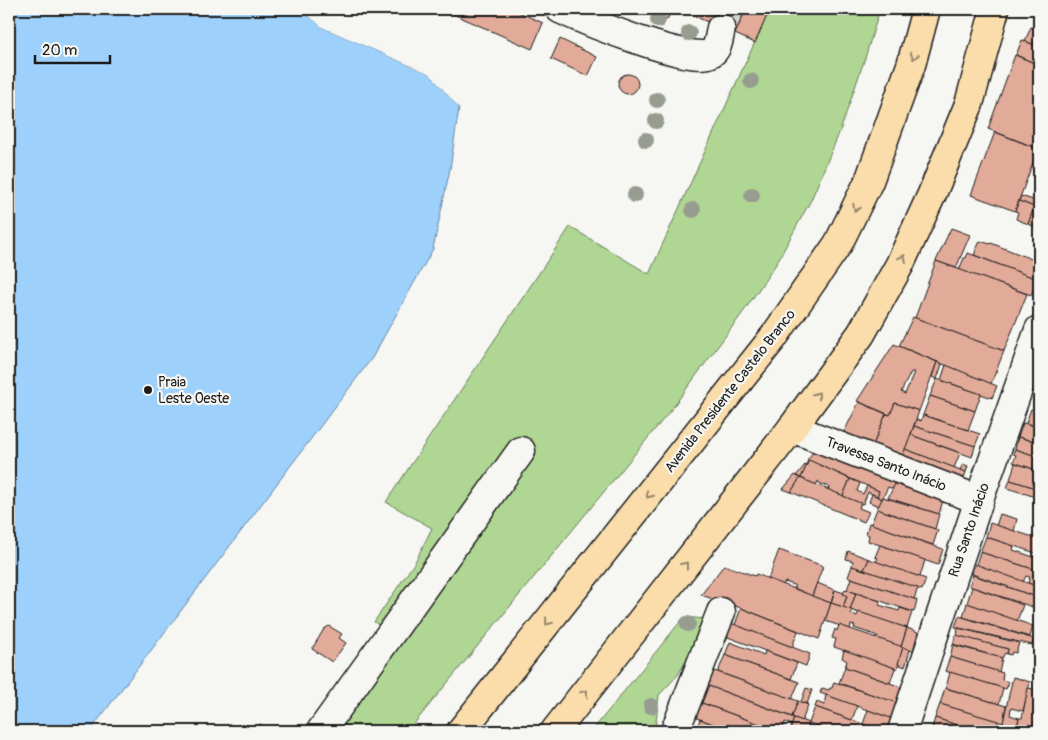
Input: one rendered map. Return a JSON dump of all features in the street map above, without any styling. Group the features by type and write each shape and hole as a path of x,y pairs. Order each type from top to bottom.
{"main road":[{"name":"Avenida Presidente Castelo Branco","path":"461,731 773,338 838,244 872,172 911,65 926,9"},
{"path":"555,731 792,428 861,334 900,264 932,194 968,104 995,9"}],"street":[{"path":"573,12 666,49 701,55 710,53 716,48 721,28"},
{"name":"Rua Santo Inácio","path":"902,731 979,500 1031,380 1039,330"},
{"name":"Travessa Santo Inácio","path":"792,428 979,500"},
{"path":"321,731 521,451"},
{"path":"675,731 721,612"}],"green space":[{"path":"770,9 880,9 840,131 811,200 776,264 744,311 670,411 408,731 322,731 404,641 374,622 415,562 432,528 386,502 570,227 649,274"},
{"path":"684,617 705,619 687,660 677,676 659,695 655,731 592,731"}],"water":[{"path":"9,9 301,9 322,27 430,74 459,108 450,169 433,249 372,358 90,731 9,731"}],"pier":[{"path":"301,9 305,9 323,25 431,72 462,107 459,108 430,74 322,27"}],"building":[{"path":"442,9 512,9 543,23 532,49"},
{"path":"641,9 672,9 667,20"},
{"path":"678,9 746,9 735,34"},
{"path":"746,9 770,9 755,43 735,34"},
{"path":"1031,27 1039,30 1039,47 1025,41"},
{"path":"560,39 597,57 588,76 551,59"},
{"path":"1022,40 1039,47 1039,65 1016,55"},
{"path":"1015,55 1039,65 1039,149 988,129"},
{"path":"628,74 635,77 638,84 635,91 628,94 621,91 618,84 621,77"},
{"path":"995,132 1038,149 1015,211 971,195"},
{"path":"1021,196 1039,202 1039,228 1028,224 1034,207 1019,201"},
{"path":"1019,201 1034,207 1028,224 1016,219 1018,212 1015,211"},
{"path":"951,228 970,235 956,268 936,261"},
{"path":"980,241 991,243 1039,262 1039,280 974,255"},
{"path":"968,253 1037,279 1031,295 959,270"},
{"path":"936,261 1027,294 1004,351 915,318"},
{"path":"913,317 1004,351 991,384 899,346"},
{"path":"894,344 937,362 919,411 895,403 890,415 857,401","holes":["911,372 914,372 905,394 901,392"]},
{"path":"937,362 942,364 937,379 932,377"},
{"path":"946,365 997,386 992,398 941,380"},
{"path":"937,379 981,394 975,411 930,396"},
{"path":"1039,390 1039,411 1033,409"},
{"path":"930,396 975,411 968,430 923,415"},
{"path":"859,402 886,414 871,450 841,438"},
{"path":"895,403 919,411 901,462 871,450 886,414 890,415"},
{"path":"1031,409 1039,411 1039,427 1026,423"},
{"path":"923,415 980,434 975,446 914,426 917,419 921,421"},
{"path":"1023,423 1039,427 1039,443 1018,437"},
{"path":"914,426 975,446 972,457 911,435"},
{"path":"911,435 960,453 954,468 905,449"},
{"path":"1018,437 1039,443 1039,457 1015,449"},
{"path":"817,447 898,478 893,489 888,487 882,499 877,496 879,491 807,460"},
{"path":"905,449 966,472 961,486 901,462"},
{"path":"1015,449 1039,457 1039,471 1013,462 1016,455 1013,454"},
{"path":"809,460 801,478 796,476"},
{"path":"809,460 850,479 843,496 828,490 829,487 818,481 816,485 801,478"},
{"path":"1015,463 1039,471 1039,489 1010,480"},
{"path":"963,464 968,466 966,472 960,470"},
{"path":"795,475 800,478 791,492 783,489"},
{"path":"800,478 861,503 859,508 869,512 864,522 791,492"},
{"path":"898,478 944,497 939,514 888,498"},
{"path":"850,479 860,483 857,491 863,494 867,486 879,491 877,496 868,492 863,504 843,496"},
{"path":"1010,480 1039,489 1039,498 1007,488"},
{"path":"872,494 882,499 879,506 869,502"},
{"path":"883,497 939,514 935,529 877,509"},
{"path":"877,509 938,530 933,545 871,524"},
{"path":"1000,514 1017,519 1014,531 996,526"},
{"path":"869,523 943,549 938,565 868,541 869,535 866,534"},
{"path":"990,523 1039,539 1039,554 986,537"},
{"path":"986,537 1014,546 1013,550 1039,559 1039,571 980,552"},
{"path":"880,545 925,560 920,577 876,562 878,558 875,557"},
{"path":"779,550 823,566 812,596 794,588 794,585 785,582 783,585 768,579"},
{"path":"848,551 869,559 864,570 852,566 853,561 846,559"},
{"path":"980,552 1039,571 1039,587 1028,583 1030,577 1026,576 1023,582 976,565"},
{"path":"869,559 926,579 922,590 864,570"},
{"path":"975,564 1039,587 1039,598 972,574"},
{"path":"724,565 755,576 756,574 831,603 819,639 741,608 701,595"},
{"path":"852,566 918,588 914,599 848,577"},
{"path":"973,575 1039,598 1039,609 969,586"},
{"path":"851,578 917,600 914,612 847,590"},
{"path":"817,583 835,590 831,603 812,596"},
{"path":"972,587 1023,605 1017,621 967,603"},
{"path":"845,589 856,593 850,610 843,607 847,596 843,594"},
{"path":"835,590 847,596 843,607 831,603"},
{"path":"856,593 880,601 879,605 899,611 900,608 912,612 907,628 850,610"},
{"path":"831,603 852,610 851,614 857,616 859,612 907,628 901,647 877,638 878,636 854,628 855,626 851,625 850,629 825,621"},
{"path":"967,603 1033,626 1030,637 963,617"},
{"path":"741,608 798,631 792,647 735,625"},
{"path":"1039,615 1039,629 1035,627"},
{"path":"959,616 1034,639 1032,645 955,627"},
{"path":"731,623 810,654 806,666 725,636"},
{"path":"839,625 903,647 897,669 834,647 836,639 832,638 835,629 837,631"},
{"path":"329,626 342,634 339,638 346,643 332,662 312,649 324,629"},
{"path":"907,628 918,632 913,651 901,647"},
{"path":"958,628 1019,643 1016,653 1007,654 1008,649 957,636"},
{"path":"956,635 1008,649 1007,654 1005,653 1002,658 953,644"},
{"path":"730,642 764,655 765,651 797,663 791,679 725,655"},
{"path":"953,645 1002,658 999,672 950,657"},
{"path":"903,647 910,650 905,667 898,664"},
{"path":"844,650 895,668 890,683 845,667 847,661 842,658"},
{"path":"725,655 799,682 792,699 718,672"},
{"path":"950,657 1003,673 1002,680 1009,682 1006,689 945,671"},
{"path":"845,667 901,687 896,703 839,683"},
{"path":"712,670 798,701 792,717 706,685"},
{"path":"950,672 1003,688 999,704 946,688"},
{"path":"1013,677 1030,682 1023,711 1011,708 1010,715 1019,718 1016,731 1000,731 1002,726"},
{"path":"834,682 898,703 893,719 820,693 822,688 829,690 832,688"},
{"path":"706,685 794,718 792,725 785,722 782,731 778,731 699,702"},
{"path":"806,688 812,690 807,704 801,702"},
{"path":"945,688 1006,706 1003,723 940,704"},
{"path":"1028,688 1039,690 1039,717 1036,727 1026,725 1024,730 1017,728 1019,718 1022,718"},
{"path":"826,695 857,706 852,720 815,707 817,702 824,705"},
{"path":"798,701 808,705 802,721 792,717"},
{"path":"699,702 778,731 732,731 694,717"},
{"path":"940,704 998,721 997,728 991,726 990,731 976,731 935,718"},
{"path":"815,707 882,731 831,731 809,723"},
{"path":"868,710 893,719 889,731 882,731 863,724"},
{"path":"794,718 809,723 806,731 790,731"},
{"path":"935,718 975,731 931,731"},
{"path":"700,719 725,729 732,731 696,731"},
{"path":"260,724 270,731 255,731"},
{"path":"816,726 831,731 814,731"}],"tunnel":[{"path":"721,28 729,9"}],"place":[{"name":"Praia Leste Oeste","path":"148,390"}]}
